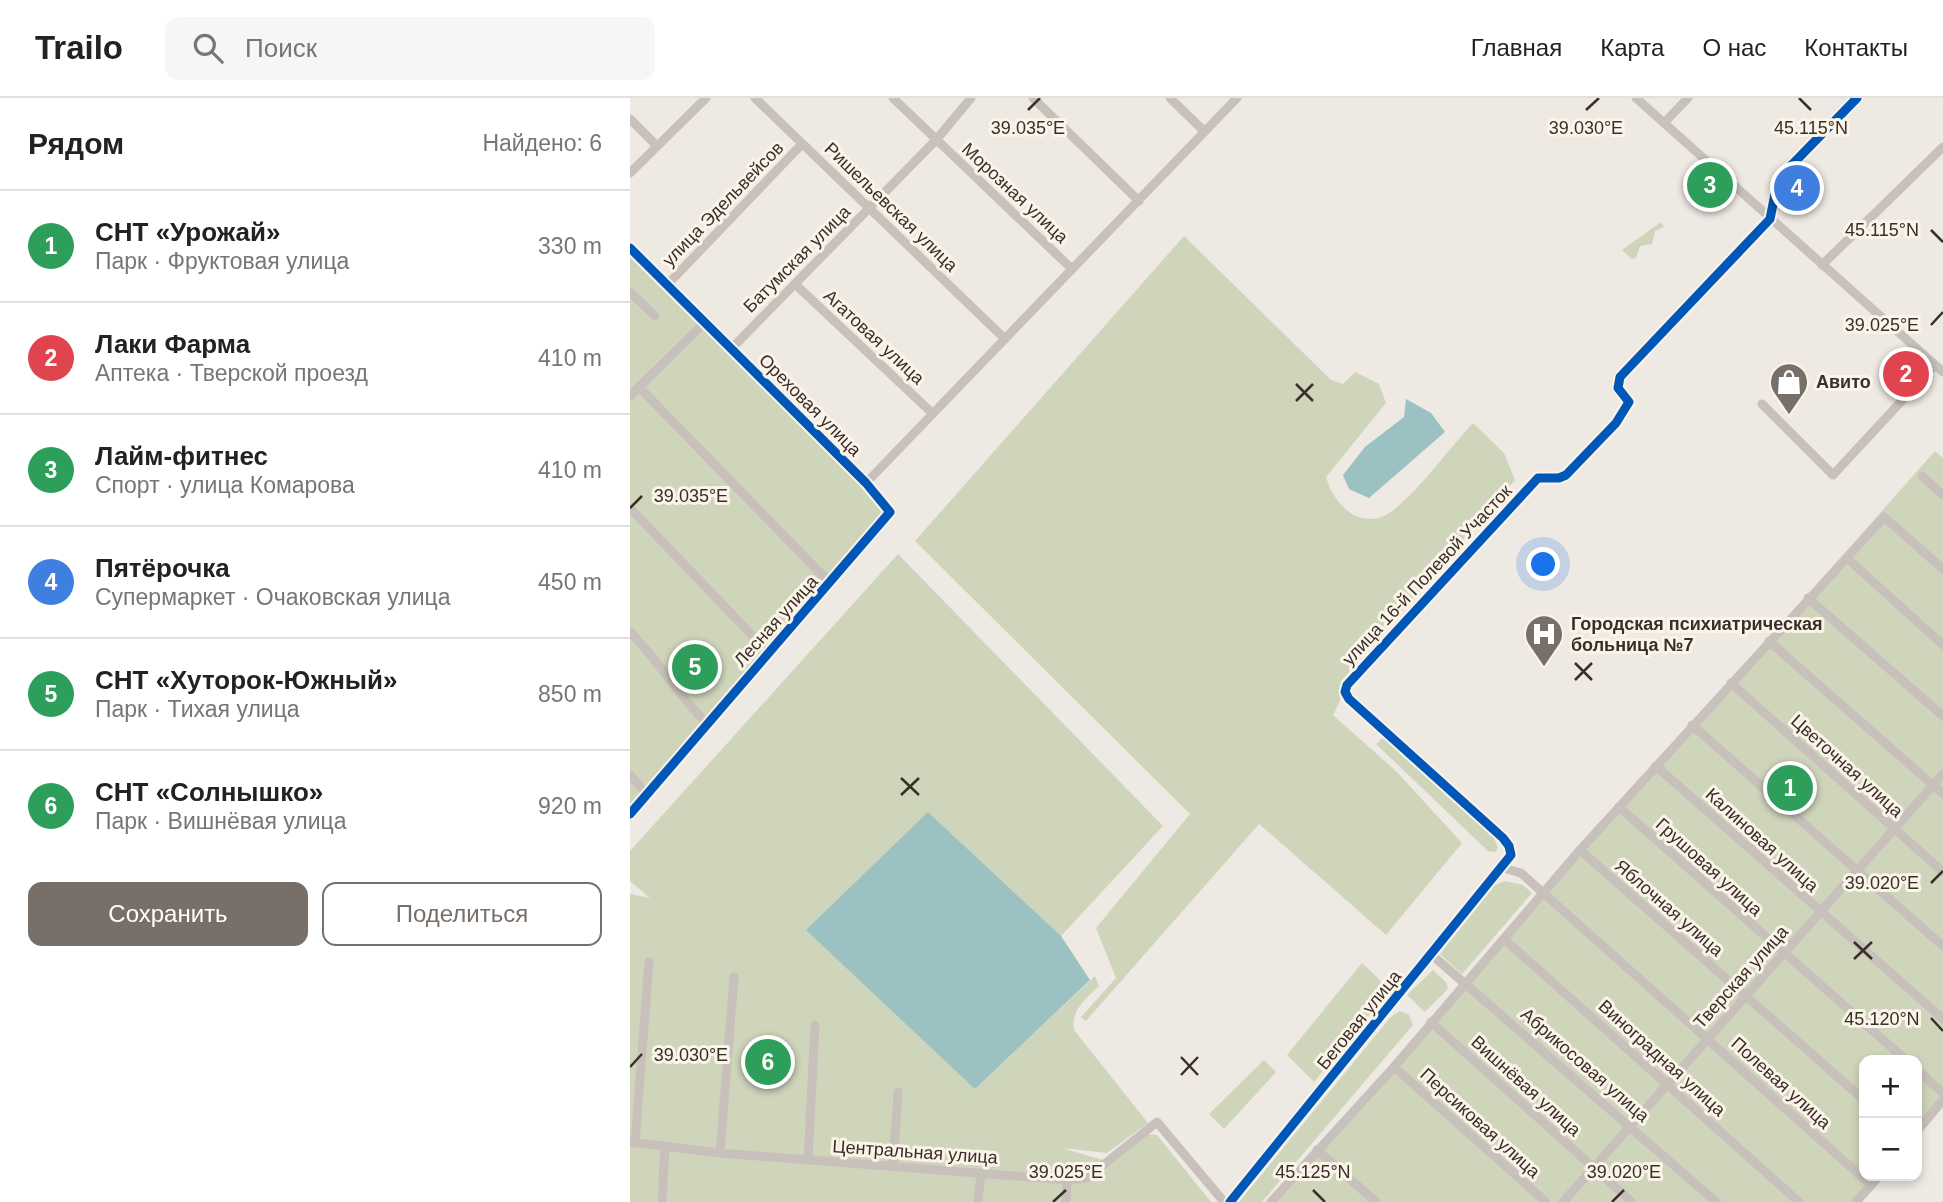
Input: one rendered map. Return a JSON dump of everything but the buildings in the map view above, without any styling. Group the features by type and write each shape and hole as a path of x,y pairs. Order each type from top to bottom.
{"street":[{"path":"630,173 706,98"},
{"name":"Ришельевская улица","path":"755,98 1005,339"},
{"name":"Морозная улица","path":"893,98 1072,269"},
{"name":"Батумская улица","path":"731,349 936,140 971,98"},
{"path":"1034,98 1139,201"},
{"path":"1170,98 1204,131"},
{"path":"866,483 1237,98"},
{"path":"1636,98 1770,219 1826,262 1943,372"},
{"path":"1664,124 1688,98"},
{"path":"1770,219 1778,179 1857,98"},
{"path":"630,119 657,146"},
{"name":"улица Эдельвейсов","path":"667,285 802,144"},
{"path":"1826,262 1943,147"},
{"name":"улица 16-й Полевой Участок","path":"1511,855 1503,838 1349,699 1345,692 1347,685 1538,478 1559,478 1566,475 1616,423 1629,402 1619,380 1770,219"},
{"name":"Ореховая улица","path":"630,248 866,483 890,512"},
{"name":"Агатовая улица","path":"795,284 932,413"},
{"path":"630,292 655,316"},
{"path":"630,396 704,323"},
{"path":"1762,404 1833,475 1935,365"},
{"path":"639,387 830,583"},
{"path":"1922,476 1943,495"},
{"path":"630,508 769,653"},
{"name":"Лесная улица","path":"630,814 890,512"},
{"path":"1286,1202 1274,1198 1394,1067 1580,850 1884,517 1943,569"},
{"path":"1848,559 1943,645"},
{"path":"1808,598 1943,716"},
{"path":"630,632 655,658 675,690 706,723"},
{"path":"1769,641 1943,794"},
{"name":"Цветочная улица","path":"1731,683 1943,872"},
{"path":"1692,725 1943,946"},
{"name":"Калиновая улица","path":"1656,766 1943,1019"},
{"name":"Тверская улица","path":"1563,1202 1943,774"},
{"path":"630,775 648,794"},
{"name":"Грушовая улица","path":"1619,807 1900,1055"},
{"name":"Яблочная улица","path":"1580,850 1859,1096"},
{"name":"Беговая улица","path":"1230,1202 1511,855"},
{"name":"Полевая улица","path":"1503,868 1521,873 1871,1185"},
{"name":"Виноградная улица","path":"1504,939 1799,1202"},
{"name":"Абрикосовая улица","path":"1432,955 1467,982 1716,1202"},
{"path":"633,1142 649,962"},
{"path":"720,1153 734,977"},
{"name":"Вишнёвая улица","path":"1431,1022 1632,1202"},
{"path":"808,1159 815,1025"},
{"name":"Персиковая улица","path":"1394,1067 1546,1202"},
{"path":"1922,1074 1943,1093"},
{"path":"893,1166 898,1093"},
{"path":"1922,1125 1943,1100"},
{"name":"Центральная улица","path":"633,1142 720,1153 1067,1180 1087,1178 1157,1122 1224,1202"},
{"path":"662,1202 665,1146"},
{"path":"1317,1150 1376,1202"},
{"path":"978,1202 981,1173"},
{"path":"1066,1202 1067,1180"},
{"path":"1856,1202 1875,1181"}],"green space":[{"path":"1661,222 1664,227 1655,231 1652,244 1640,246 1636,258 1632,259 1622,250"},
{"path":"1184,236 1331,380 1343,384 1355,372 1379,384 1386,403 1326,477 1336,499 1352,514 1372,519 1395,509 1473,423 1504,453 1515,480 1341,681 1340,701 1333,715 1397,772 1462,843 1386,935 1259,824 1086,1021 1081,1017 1116,978 1096,928 1190,814 915,541"},
{"path":"630,248 889,513 630,822"},
{"path":"1935,451 1943,458 1943,1105 1922,1130 1922,1055 1859,1055 1859,1181 1878,1181 1860,1202 1270,1202"},
{"path":"898,554 1163,826 1061,936 928,812 975,1089 1095,976 1099,986 1077,1011 1074,1030 1148,1123 1107,1153 1062,1148 1110,1162 1144,1134 1157,1135 1211,1202 630,1202 630,894 650,898 630,881 630,851"},
{"path":"1384,737 1494,838 1498,848 1495,852 1488,851 1376,744"},
{"path":"1505,881 1523,885 1532,893 1462,974 1440,954 1495,885"},
{"path":"1362,963 1390,990 1314,1082 1287,1055"},
{"path":"1433,970 1446,982 1448,989 1425,1012 1407,995"},
{"path":"1400,1011 1409,1015 1413,1025 1262,1202 1239,1202 1390,1018"},
{"path":"1264,1060 1276,1072 1224,1129 1209,1114"}],"water":[{"path":"1406,399 1431,413 1445,432 1369,498 1349,489 1343,475 1365,447 1404,417"},
{"path":"928,812 1061,936 1090,980 975,1089 806,930"}],"cycle path":[{"path":"1230,1202 1511,855 1503,838 1349,699 1345,692 1347,685 1538,478 1559,478 1566,475 1616,423 1629,402 1618,388 1620,377 1770,219 1778,179 1857,98"},
{"path":"630,248 866,483 890,512 630,814"}],"place":[{"name":"Лайм-фитнес","path":"1710,185"},
{"name":"Пятёрочка","path":"1797,188"},
{"name":"Лаки Фарма","path":"1906,374"},
{"name":"Авито","path":"1789,416"},
{"name":"СНТ «Хуторок-Южный»","path":"695,667"},
{"name":"Городская психиатрическая больница №7","path":"1544,668"},
{"name":"СНТ «Урожай»","path":"1790,788"},
{"name":"СНТ «Солнышко»","path":"768,1062"}]}
